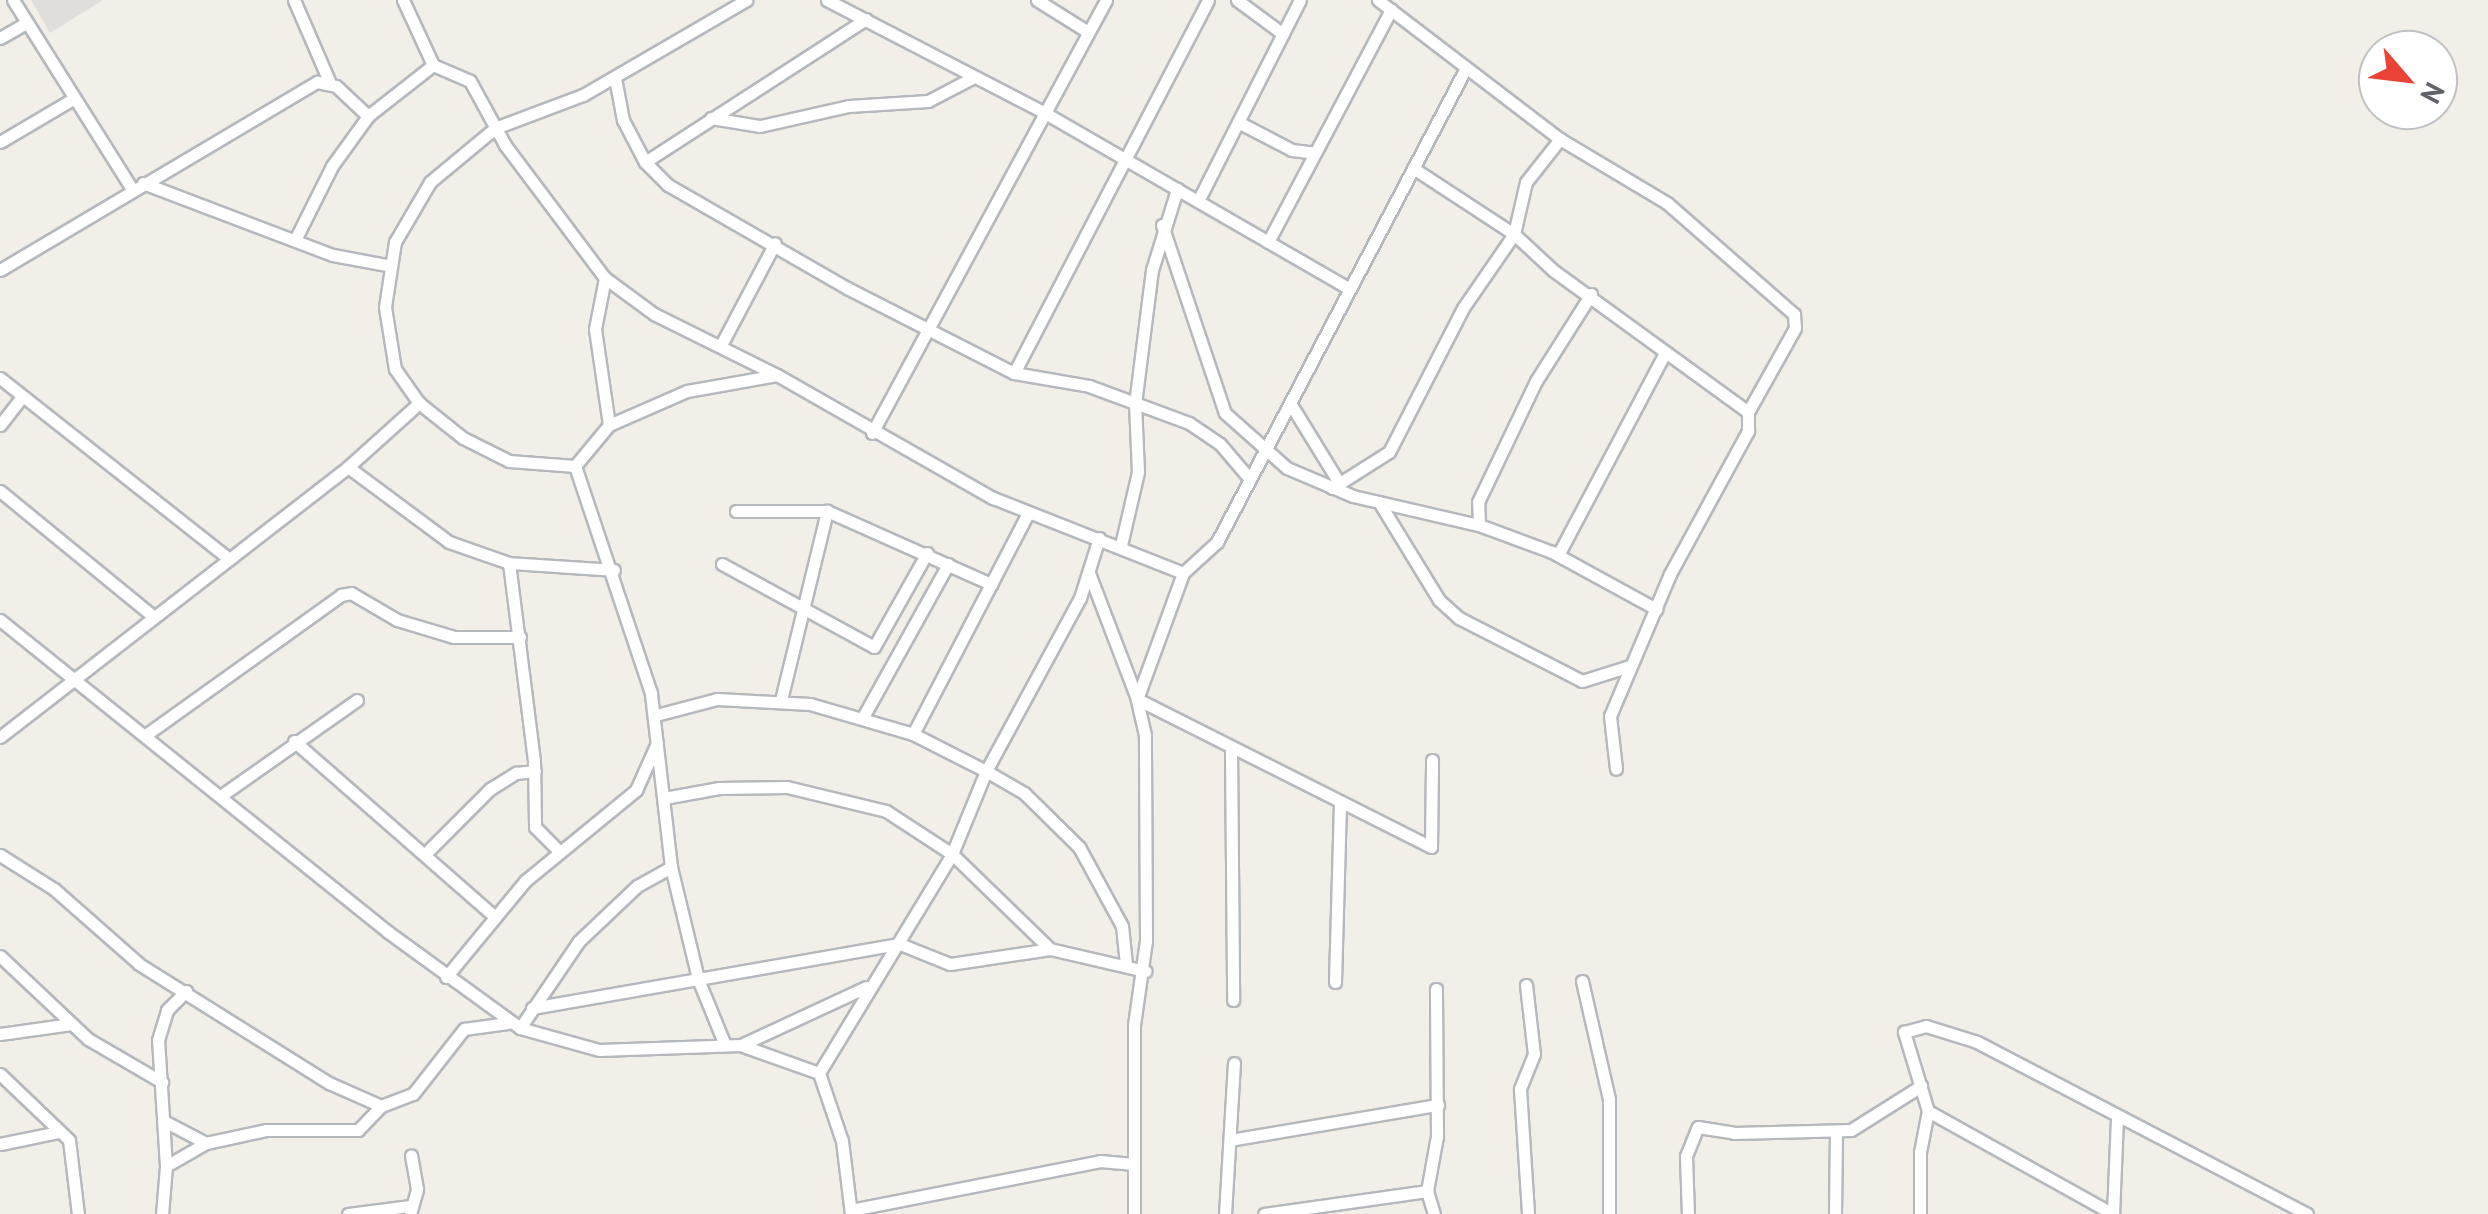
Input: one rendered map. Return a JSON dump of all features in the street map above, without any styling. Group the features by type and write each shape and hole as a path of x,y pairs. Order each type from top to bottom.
{"street":[{"path":"13,0 73,99 137,186 352,261 391,266"},
{"path":"294,0 330,81 368,116"},
{"path":"403,0 434,65 470,82 495,128 605,278 654,314 722,345 872,432 1028,513 1121,545 1182,573"},
{"path":"575,466 509,461 464,438 420,402 395,368 388,339 391,266 416,199 495,128 615,78 746,0"},
{"path":"827,0 1046,113 1348,288"},
{"path":"1038,0 1088,32"},
{"path":"872,432 1106,0"},
{"path":"1014,372 1122,158 1208,0"},
{"path":"1237,0 1283,34"},
{"path":"1198,201 1300,0"},
{"path":"1378,0 1560,139 1667,203 1794,314 1795,328 1748,412 1748,431 1656,610 1610,716 1616,768"},
{"path":"1268,242 1391,10"},
{"path":"645,162 866,19"},
{"path":"0,38 26,22"},
{"path":"295,240 332,166 368,116 434,65"},
{"path":"1138,699 1182,573 1216,542 1466,68"},
{"path":"615,78 623,120 645,162 668,185 1014,372 1088,386 1190,423 1220,444 1249,478"},
{"path":"711,118 760,126 849,106 928,100 972,78"},
{"path":"0,270 317,82 330,81"},
{"path":"0,142 73,99"},
{"path":"1238,122 1292,150 1315,153"},
{"path":"1335,484 1388,452 1463,308 1514,234 1526,182 1560,139"},
{"path":"1413,168 1514,234 1665,353 1748,412"},
{"path":"1121,545 1138,472 1135,404 1162,225 1177,189"},
{"path":"1162,225 1225,412 1266,451 1379,502 1479,524 1558,555 1656,610"},
{"path":"722,345 775,243"},
{"path":"605,278 595,329 609,425"},
{"path":"1479,524 1478,502 1536,381 1590,294"},
{"path":"1558,555 1665,353"},
{"path":"575,466 609,425 686,391 777,375"},
{"path":"0,378 228,559"},
{"path":"0,425 22,397"},
{"path":"0,738 69,680 348,468 420,402"},
{"path":"1290,403 1335,484"},
{"path":"575,466 614,570 656,715 672,867 698,979 725,1046"},
{"path":"348,468 422,528 509,562 614,570"},
{"path":"0,491 154,617"},
{"path":"1379,502 1439,600 1459,618 1582,681 1630,666"},
{"path":"736,511 828,511 992,584"},
{"path":"781,700 828,511"},
{"path":"913,734 1028,513"},
{"path":"1099,538 1053,654 986,770 952,854 900,944 866,987 819,1073 842,1141 851,1212 1100,1161 1134,1164"},
{"path":"722,564 874,647 927,553"},
{"path":"509,562 535,771 536,827 559,851"},
{"path":"864,717 948,564"},
{"path":"1088,572 1138,699 1145,735 1145,971 1134,1025 1134,1214"},
{"path":"148,734 342,595 351,593 397,620 454,638 520,637"},
{"path":"0,620 69,680 148,734 446,978 514,1026 599,1050 741,1045 765,1039 866,987"},
{"path":"656,715 717,699 781,700 864,717 913,734 986,770 1024,792 1078,847 1122,926 1126,964"},
{"path":"1138,699 1431,846 1432,760"},
{"path":"222,795 294,740 357,700"},
{"path":"294,740 495,917"},
{"path":"446,978 495,917 559,851 636,790 658,741"},
{"path":"1231,749 1233,1000"},
{"path":"426,853 490,789 516,773 535,771"},
{"path":"664,798 753,785 821,793 886,811 952,854 1050,949"},
{"path":"1335,982 1340,802"},
{"path":"0,855 54,889 139,964 329,1083 381,1106"},
{"path":"166,1166 206,1143 266,1130 358,1130 381,1106 412,1094 464,1030 514,1026 532,1008 579,941 637,886 672,867"},
{"path":"532,1008 900,944 950,964 1050,949 1145,971"},
{"path":"2,962 71,1024 162,1082"},
{"path":"1582,982 1609,1099 1609,1214"},
{"path":"1526,985 1534,1054 1520,1089 1528,1214"},
{"path":"1434,1214 1427,1191 1438,1105 1436,988"},
{"path":"162,1214 166,1166 161,1020 186,992"},
{"path":"0,1034 71,1024"},
{"path":"1920,1214 1920,1152 1928,1112 1904,1032 1934,1027 1977,1042 2117,1119 2307,1214"},
{"path":"741,1045 819,1073"},
{"path":"1225,1214 1234,1063"},
{"path":"0,1074 15,1082 74,1147 78,1214"},
{"path":"1688,1214 1686,1156 1698,1127 1734,1133 1852,1130 1921,1086"},
{"path":"1230,1140 1438,1105"},
{"path":"1928,1112 2113,1214 2117,1119"},
{"path":"164,1121 206,1143"},
{"path":"1835,1214 1836,1131"},
{"path":"0,1144 58,1132"},
{"path":"348,1214 410,1210 416,1189 412,1156"},
{"path":"1264,1214 1427,1191"},
{"path":"2276,1200 2277,1214"}],"shaded area":[{"path":"31,0 103,0 50,33"}]}
